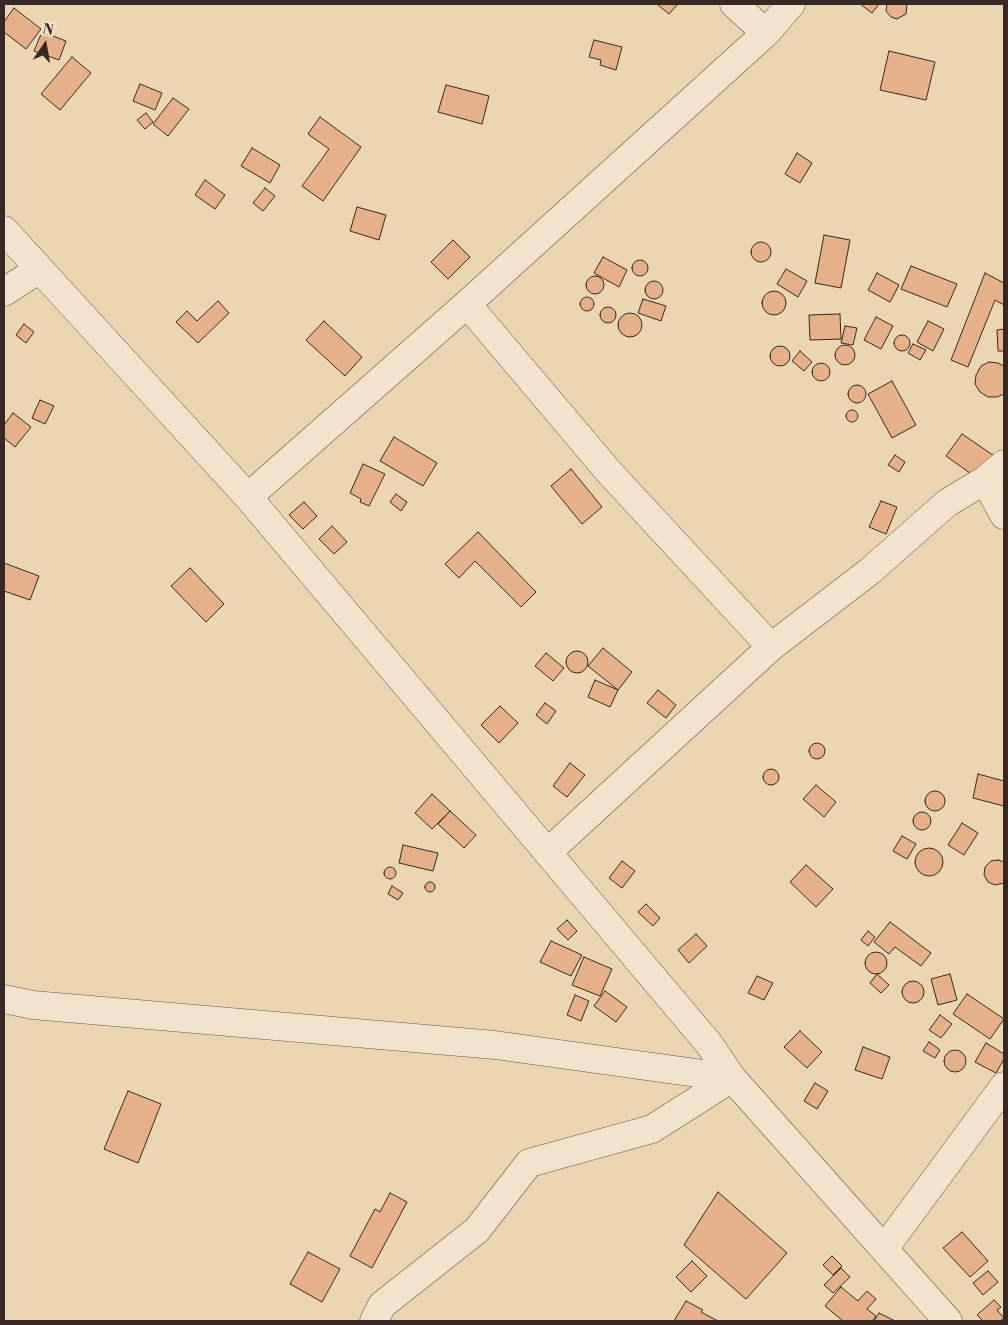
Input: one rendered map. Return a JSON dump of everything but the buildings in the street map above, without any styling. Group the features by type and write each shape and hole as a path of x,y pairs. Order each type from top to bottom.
{"street":[{"path":"734,4 766,33"},
{"path":"248,497 467,304 766,33 791,4"},
{"path":"4,230 38,270 248,497 709,1044 732,1078 948,1321"},
{"path":"4,292 38,270"},
{"path":"467,304 609,472 771,647"},
{"path":"548,852 771,647 870,570 947,503 994,472 1004,515"},
{"path":"4,999 33,1005 495,1045 732,1078"},
{"path":"374,1321 382,1305 477,1230 529,1163 652,1130 732,1078"},
{"path":"884,1249 1004,1086"}]}
